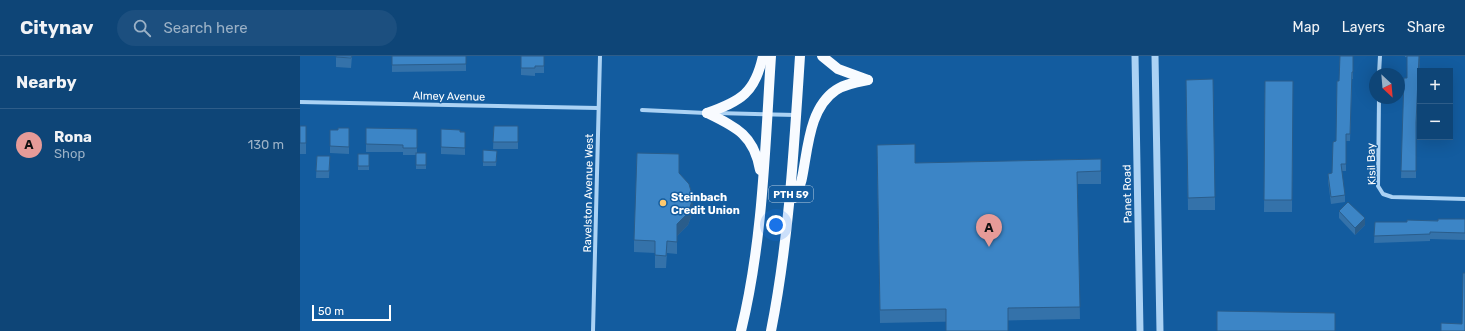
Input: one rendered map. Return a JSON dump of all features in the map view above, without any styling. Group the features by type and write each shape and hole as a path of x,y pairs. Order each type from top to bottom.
{"main road":[{"path":"707,113 733,104 748,92 757,78 763,56"},
{"name":"PTH 59","path":"741,331 753,271 763,188 771,56"},
{"name":"PTH 59","path":"772,331 782,270 789,211 800,56"},
{"path":"789,211 802,179 816,116 823,103 835,91 844,86 868,80 838,69 822,56"},
{"path":"707,113 733,126 750,141 758,160 763,188"}],"street":[{"name":"Ravelston Avenue West","path":"593,331 600,56"},
{"name":"Panet Road","path":"1135,56 1140,331"},
{"path":"1155,56 1160,331"},
{"path":"1379,68 1380,56"},
{"name":"Almey Avenue","path":"300,102 598,108"},
{"name":"Kisil Bay","path":"1379,104 1378,186 1383,194 1392,197 1465,198"},
{"path":"642,110 796,115"}],"building":[{"path":"336,56 352,56 351,58"},
{"path":"392,56 466,56 466,64 392,65"},
{"path":"521,56 544,56 544,66 535,66 535,68 521,68"},
{"path":"1340,56 1353,56 1350,134 1346,134 1346,164 1341,164 1345,195 1331,197 1328,174 1332,173 1333,142 1336,141 1337,81 1339,81"},
{"path":"1407,56 1419,56 1418,68 1417,68 1416,171 1401,171 1403,104 1405,104 1405,78 1407,78"},
{"path":"1213,79 1215,197 1188,198 1186,80"},
{"path":"1265,81 1293,81 1292,200 1264,200"},
{"path":"300,126 306,126 306,143 300,143"},
{"path":"494,126 518,126 518,142 493,142"},
{"path":"338,128 349,128 349,147 330,146 330,130 338,130"},
{"path":"366,128 417,129 417,148 403,148 403,145 366,144"},
{"path":"441,129 460,130 460,132 465,132 465,148 441,147"},
{"path":"915,144 915,163 1101,159 1101,171 1077,172 1080,307 1008,308 1008,331 946,331 946,309 880,310 877,145"},
{"path":"483,150 497,151 496,162 483,162"},
{"path":"416,153 426,153 426,165 416,165"},
{"name":"Steinbach Credit Union","path":"637,153 679,154 679,173 689,184 693,198 688,213 677,224 677,242 667,241 666,256 655,255 655,241 634,240"},
{"path":"358,154 369,154 369,166 358,166"},
{"path":"317,156 330,156 329,171 316,171"},
{"path":"1348,202 1365,218 1355,228 1339,211"},
{"path":"1438,219 1465,219 1465,233 1430,232 1430,234 1374,236 1375,222 1407,222 1407,220 1438,221"},
{"path":"1463,273 1465,273 1465,331 1441,331 1441,323 1462,324"},
{"path":"1217,311 1335,313 1335,331 1217,331"}],"place":[{"name":"Steinbach Credit Union","path":"663,203"},
{"name":"Rona","path":"989,247"}]}
